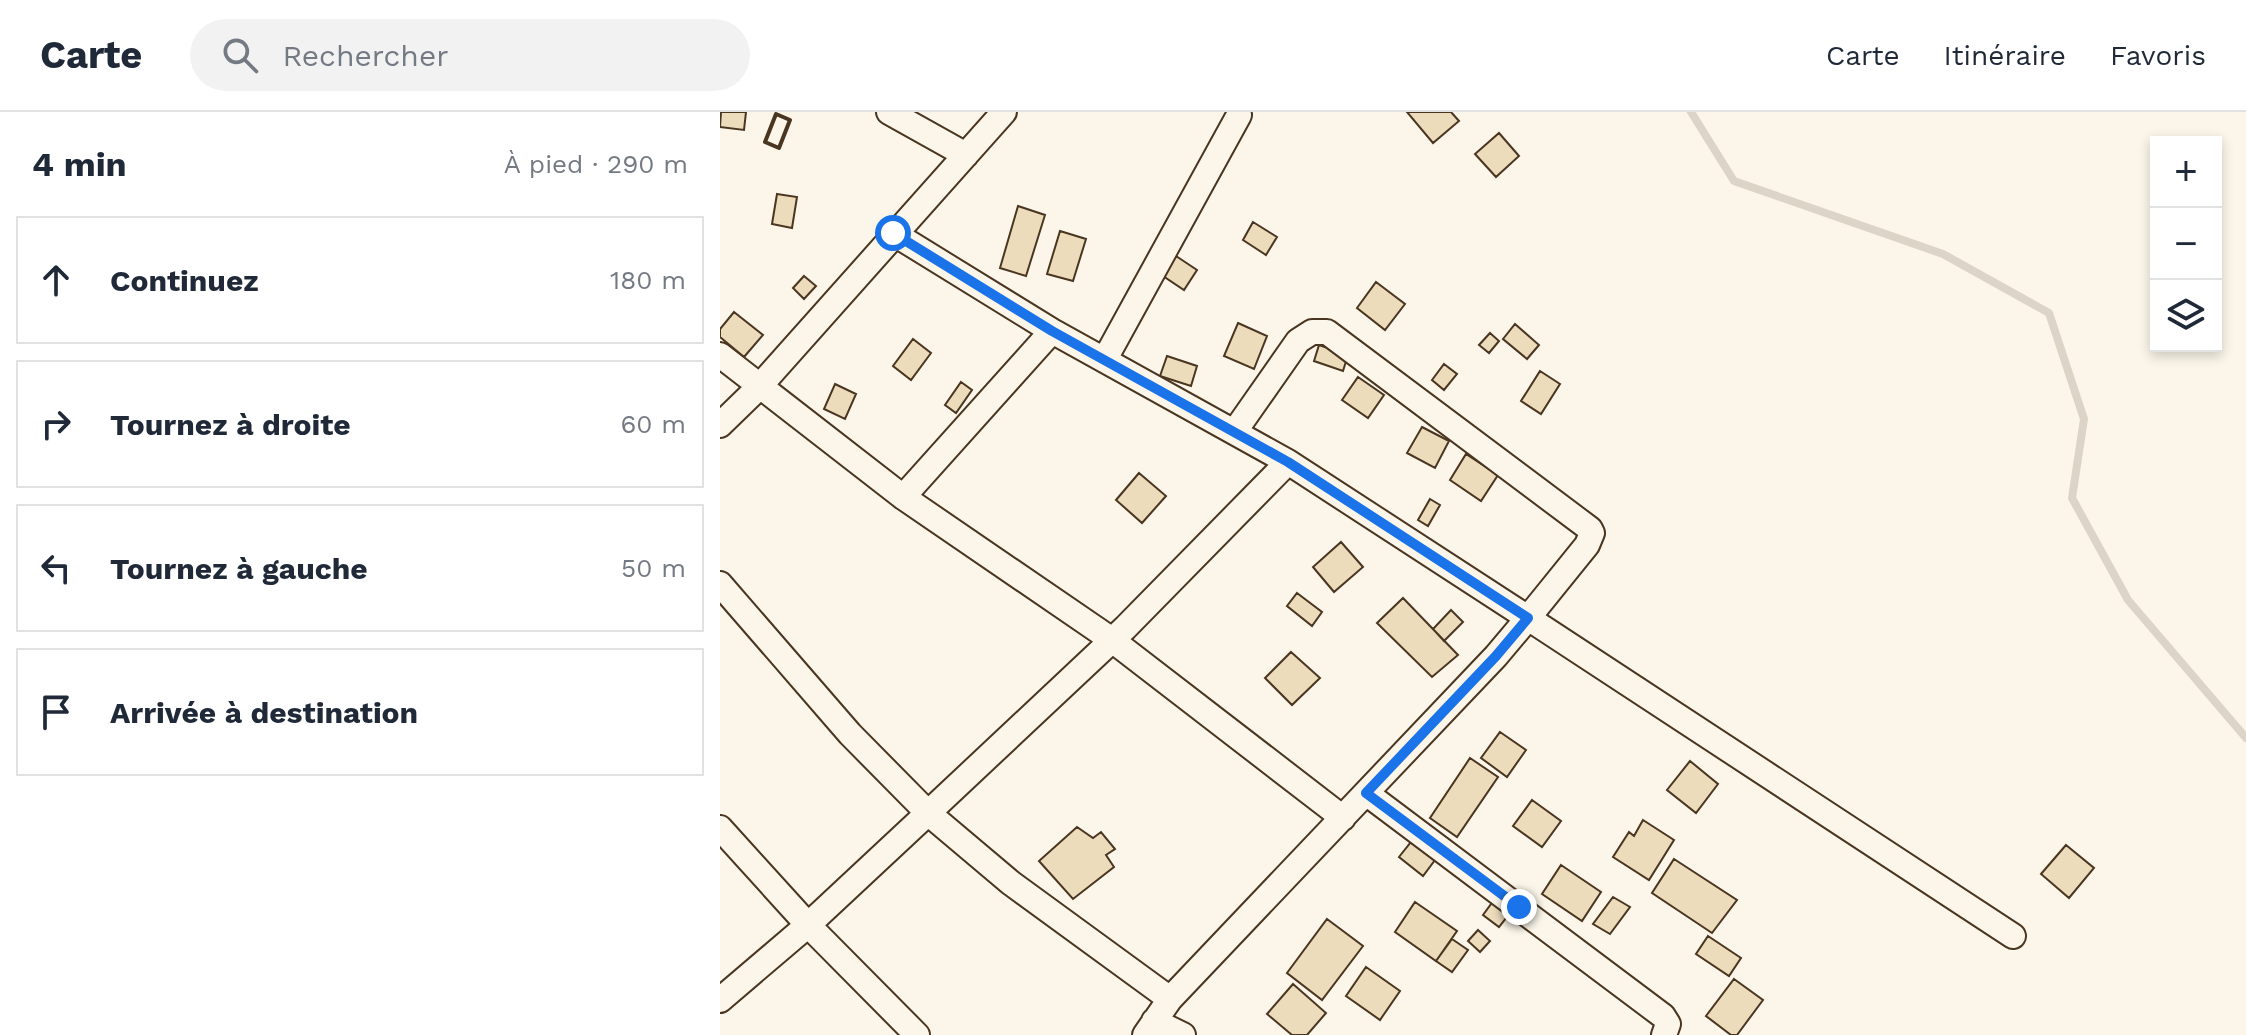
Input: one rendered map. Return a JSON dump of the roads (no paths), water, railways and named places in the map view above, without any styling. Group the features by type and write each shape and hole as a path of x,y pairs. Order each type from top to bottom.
{"street":[{"path":"889,112 966,155"},
{"path":"720,425 759,387 1004,112"},
{"path":"1105,359 1239,115"},
{"path":"893,233 1052,331 1288,462 2013,936"},
{"path":"903,497 1052,331"},
{"path":"1183,1035 1150,1028 1170,999 1496,656 1587,545 1592,533 1327,332 1312,332 1298,341 1235,431"},
{"path":"720,355 903,497 1112,640 1343,818"},
{"path":"720,1000 808,925 1112,640 1288,462"},
{"path":"720,584 850,734 928,813 1011,883 1170,999"},
{"path":"1366,793 1663,1016 1668,1024 1664,1035"},
{"path":"720,828 808,925 917,1035"}],"waterway":[{"path":"1691,112 1734,181 1943,254 2049,313 2084,419 2072,498 2128,600 2246,738"}]}
